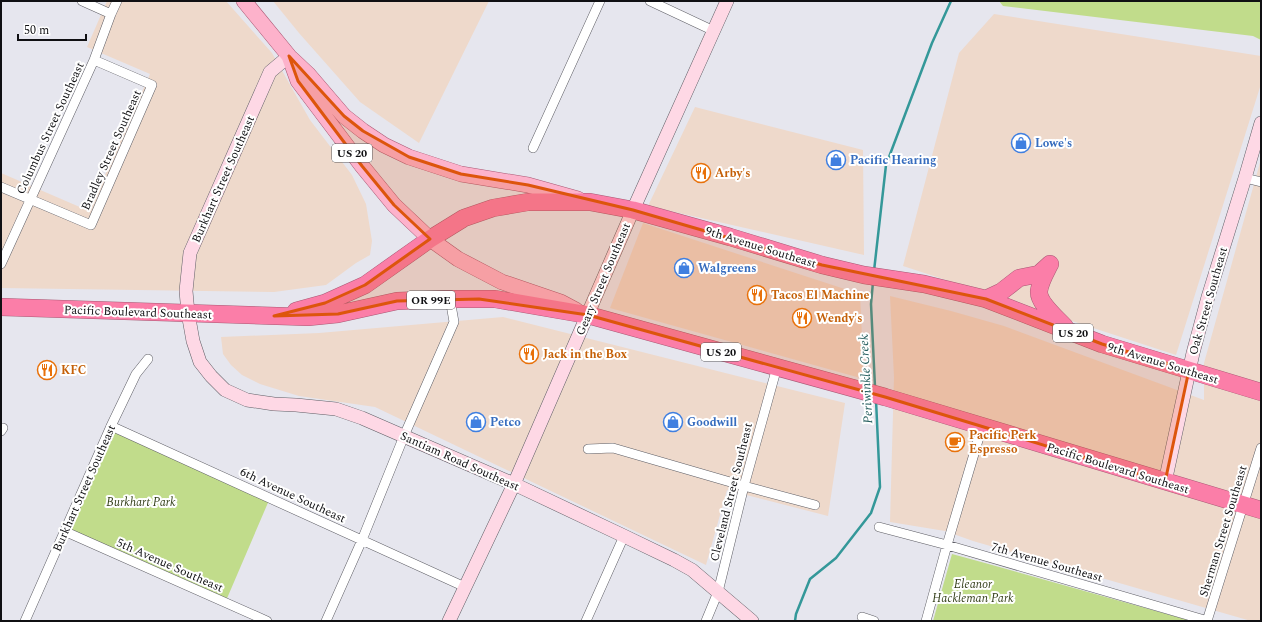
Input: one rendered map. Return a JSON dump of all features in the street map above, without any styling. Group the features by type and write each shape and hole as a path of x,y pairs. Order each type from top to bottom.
{"highway":[{"name":"Pacific Boulevard Southeast","path":"274,316 325,303 365,285 430,239 464,218 493,208 528,202 590,202"},
{"name":"9th Avenue Southeast","path":"590,202 633,210 822,265 864,275 924,284 986,298 1102,344 1261,392"},
{"path":"986,298 1001,292 1019,278 1039,274 1050,264 1041,283 1039,290 1040,297 1043,303 1070,331"},
{"name":"Pacific Boulevard Southeast","path":"1,307 308,318 338,314 397,301 495,299 588,315 777,367 885,397 1261,510"}],"main road":[{"name":"US 20","path":"244,1 289,56 298,81 362,166 394,205 430,239 458,260 502,282 561,302 588,315"},
{"name":"Geary Street Southeast","path":"449,621 514,484 633,210 727,1"},
{"name":"9th Avenue Southeast","path":"289,56 308,74 344,116 384,145 409,157 461,174 528,185 590,202"},
{"name":"Burkhart Street Southeast","path":"188,313 186,291 190,253 270,72 289,56"},
{"name":"Oak Street Southeast","path":"1165,482 1189,370 1208,297 1261,123"},
{"name":"Santiam Road Southeast","path":"188,313 192,339 200,362 225,390 247,400 274,404 296,404 336,409 362,418 514,484 692,570 752,621"}],"street":[{"path":"82,1 111,14"},
{"name":"Columbus Street Southeast","path":"1,264 94,60 111,14 118,1"},
{"path":"533,148 600,1"},
{"path":"650,1 714,31"},
{"name":"Bradley Street Southeast","path":"30,198 91,225 152,85 94,60"},
{"path":"1245,178 1261,182"},
{"path":"1,187 30,198"},
{"path":"326,621 362,540 404,436 454,322 450,299"},
{"name":"Burkhart Street Southeast","path":"25,621 111,426 136,374 148,359"},
{"name":"Cleveland Street Southeast","path":"706,621 718,592 744,486 777,367"},
{"name":"6th Avenue Southeast","path":"111,426 465,587"},
{"path":"926,621 982,427"},
{"path":"588,449 613,448 815,506"},
{"name":"Sherman Street Southeast","path":"1207,621 1261,448"},
{"name":"7th Avenue Southeast","path":"879,527 947,545 1207,621"},
{"name":"5th Avenue Southeast","path":"64,531 267,621"},
{"path":"586,621 624,536"},
{"path":"862,618 874,621"}],"highlighted area":[{"path":"289,56 344,116 363,131 409,157 461,174 528,185 633,210 822,265 986,299 1102,344 1189,370 1165,482 885,397 588,315 479,299 397,301 338,314 274,316 325,303 365,285 430,239 394,205 362,166 298,81"}],"shaded area":[{"path":"107,1 226,1 272,53 310,120 352,175 366,204 372,241 370,255 356,263 326,285 274,292 1,288 1,173 89,211 150,74 87,47"},
{"path":"273,1 489,1 419,143 360,102"},
{"path":"994,14 1261,56 1261,84 1176,355 903,266 959,53"},
{"path":"695,107 863,150 864,255 648,206"},
{"path":"1261,159 1261,621 1251,621 973,541 945,531 890,522 894,377 890,296 1004,326 1204,400 1204,363"},
{"path":"643,223 860,294 864,379 610,308"},
{"path":"503,317 845,403 828,516 727,490 706,565 375,407 299,396 260,384 242,375 231,365 223,354 221,337 319,333"}],"green space":[{"path":"999,1 1261,1 1261,40 1253,36 1003,6"},
{"name":"Burkhart Park","path":"111,426 270,498 225,603 64,531"},
{"name":"Eleanor Hackleman Park","path":"952,554 1132,604 1192,621 933,621"}],"waterway":[{"name":"Periwinkle Creek","path":"874,271 886,165 932,43 951,1"},
{"name":"Periwinkle Creek","path":"873,282 871,304 875,387"},
{"name":"Periwinkle Creek","path":"795,621 796,614 810,579 836,558 871,513 880,487 876,400"}],"place":[{"name":"Lowe's","path":"1021,143"},
{"name":"Pacific Hearing","path":"836,160"},
{"name":"Arby's","path":"701,173"},
{"name":"Walgreens","path":"684,268"},
{"name":"Tacos El Machine","path":"757,295"},
{"name":"Wendy's","path":"802,318"},
{"name":"Jack in the Box","path":"529,354"},
{"name":"KFC","path":"47,370"},
{"name":"Petco","path":"476,422"},
{"name":"Goodwill","path":"673,422"},
{"name":"Pacific Perk Espresso","path":"955,442"}]}
